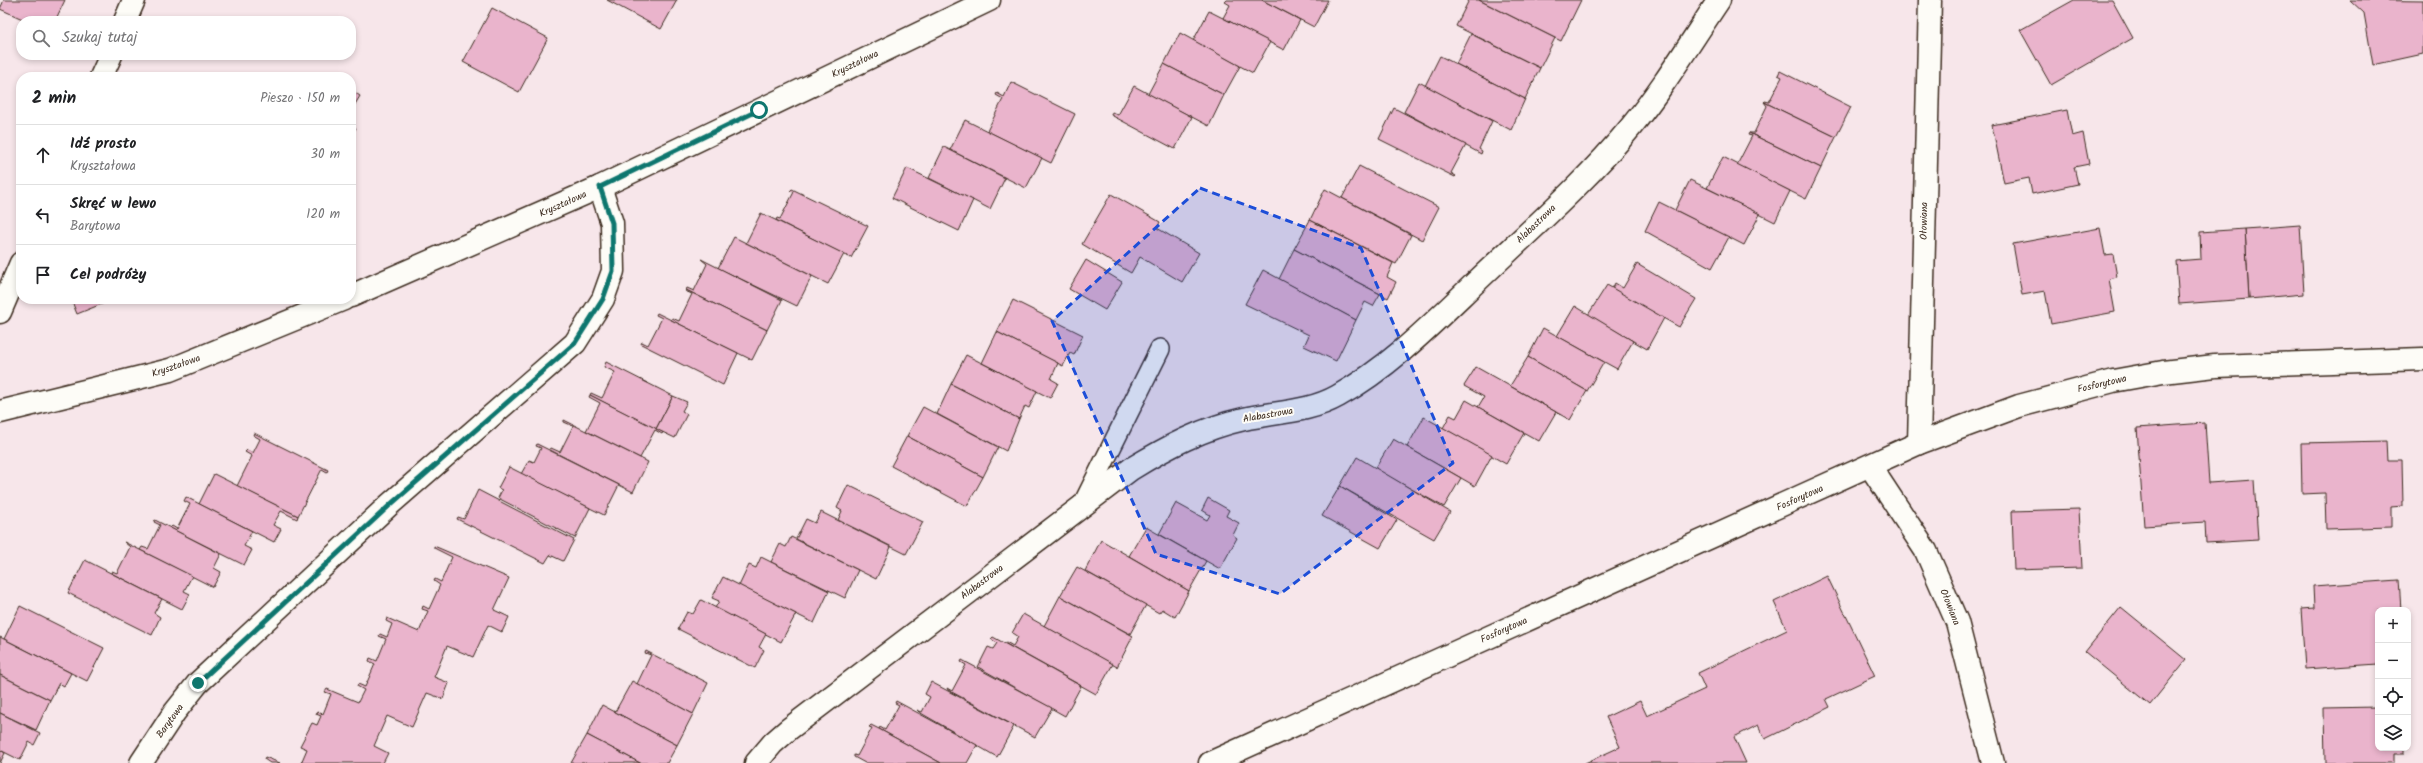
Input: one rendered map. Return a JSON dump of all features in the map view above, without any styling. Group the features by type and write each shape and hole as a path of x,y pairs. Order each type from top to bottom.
{"street":[{"path":"127,16 134,0"},
{"name":"Kryształowa","path":"356,294 600,187 989,0"},
{"name":"Alabastrowa","path":"756,763 773,743 789,729 1131,469 1164,449 1199,433 1243,419 1304,409 1336,397 1366,379 1423,332 1584,178 1630,128 1672,72 1719,0"},
{"name":"Ołowiana","path":"1919,443 1930,0"},
{"path":"103,72 109,60"},
{"name":"Barytowa","path":"141,763 174,713 198,683 390,505 575,343 603,299 613,271 612,223 600,187"},
{"path":"0,312 16,275"},
{"name":"Kryształowa","path":"0,412 170,370 332,304"},
{"name":"Fosforytowa","path":"1210,763 1919,443 2019,406 2113,381 2163,372 2216,366 2423,359"},
{"name":"Ołowiana","path":"1870,466 1926,551 1957,622 1993,763"}],"lane":[{"path":"1082,506 1160,349"}],"highlighted area":[{"path":"1200,188 1361,248 1453,463 1280,594 1156,554 1052,321"}],"building":[{"path":"4,0 65,0 57,16 16,16 0,9"},
{"path":"607,0 677,0 661,29"},
{"path":"1227,0 1262,0 1300,20 1284,50 1223,18 1230,5 1225,2"},
{"path":"1262,0 1328,0 1314,27"},
{"path":"1469,0 1479,0 1555,38 1540,68 1456,26"},
{"path":"1479,0 1581,0 1561,41"},
{"path":"2074,0 2112,0 2133,38 2051,85 2020,30"},
{"path":"2350,0 2423,1 2423,54 2373,65 2364,13"},
{"path":"492,8 548,38 519,92 463,62"},
{"path":"1209,11 1270,42 1253,73 1193,41"},
{"path":"1180,33 1240,66 1224,95 1164,64"},
{"path":"1471,34 1540,68 1525,99 1456,64"},
{"path":"1440,56 1525,99 1511,130 1425,86"},
{"path":"1164,64 1224,95 1209,126 1148,94"},
{"path":"1780,71 1851,107 1836,137 1764,102 1769,102 1782,77 1778,75"},
{"path":"1011,82 1075,114 1051,163 987,131 1003,99 996,95 997,93 1004,97"},
{"path":"1419,82 1492,121 1479,149 1482,151 1481,154 1404,112"},
{"path":"1134,86 1192,117 1175,149 1111,115 1112,112 1118,115"},
{"path":"356,93 360,96 356,103"},
{"path":"1764,102 1836,137 1821,168 1749,133 1754,133 1767,106"},
{"path":"1394,108 1466,145 1451,173 1456,176 1455,177 1379,139"},
{"path":"2067,110 2072,136 2083,133 2089,164 2074,167 2078,184 2032,194 2029,178 2004,183 1992,125"},
{"path":"965,120 1042,158 1026,188 950,150"},
{"path":"1749,133 1821,168 1806,199 1737,165 1752,136 1748,135"},
{"path":"944,147 1005,178 990,209 929,178"},
{"path":"1723,157 1790,191 1775,222 1707,188"},
{"path":"1359,166 1439,207 1422,240 1342,198"},
{"path":"907,168 973,200 959,231 892,198"},
{"path":"1690,180 1760,214 1744,245 1675,210"},
{"path":"792,189 868,226 851,258 776,220 777,218 780,219 794,192 790,191"},
{"path":"1325,189 1411,235 1396,264 1310,220"},
{"path":"1111,194 1160,222 1157,228 1199,253 1182,282 1140,257 1131,273 1082,244"},
{"path":"1659,202 1729,237 1712,268 1645,231"},
{"path":"761,213 844,254 828,284 746,243"},
{"path":"1310,220 1393,263 1387,277 1396,282 1388,298 1294,249"},
{"path":"2300,225 2304,294 2249,299 2245,229"},
{"path":"2100,228 2105,255 2113,254 2117,277 2109,279 2115,312 2051,324 2045,291 2022,295 2013,244"},
{"path":"2245,229 2249,299 2179,304 2176,261 2201,259 2200,232"},
{"path":"734,237 812,276 797,306 718,268"},
{"path":"1294,249 1380,294 1373,306 1365,302 1356,320 1279,279"},
{"path":"701,259 782,300 767,330 686,290 687,288 694,291 707,264"},
{"path":"1086,260 1122,282 1105,310 1069,289"},
{"path":"1637,264 1696,299 1679,327 1612,289 1615,283 1623,288"},
{"path":"1263,270 1356,320 1336,361 1304,346 1309,335 1245,304"},
{"path":"1607,285 1664,318 1647,349 1588,315"},
{"path":"686,290 767,330 752,360 671,320 672,318 679,321 692,294 685,291"},
{"path":"1013,300 1083,335 1074,355 1070,353 1063,366 997,332"},
{"path":"73,304 102,304 77,314"},
{"path":"1575,306 1633,341 1617,369 1557,336"},
{"path":"657,313 738,353 723,385 641,344 642,342 648,345 662,318 656,315"},
{"path":"1543,328 1604,362 1587,391 1528,357"},
{"path":"997,332 1058,363 1051,379 1058,383 1050,398 982,363"},
{"path":"966,355 1037,391 1029,408 1025,406 1019,419 951,384"},
{"path":"1528,357 1587,391 1570,420 1510,386"},
{"path":"606,362 673,396 656,429 590,395 591,393 602,398 615,372 604,367"},
{"path":"1476,367 1556,412 1539,441 1478,407 1484,397 1464,386"},
{"path":"951,384 1019,419 1006,451 937,414"},
{"path":"590,395 663,432 662,434 655,430 640,458 586,431 600,403 589,397"},
{"path":"673,396 687,402 682,411 687,414 675,438 656,429"},
{"path":"1466,400 1524,433 1506,464 1443,428 1450,415 1456,418"},
{"path":"923,407 998,447 983,477 907,436"},
{"path":"1424,417 1492,455 1475,486 1407,447"},
{"path":"564,420 648,462 633,492 550,450 551,448 560,452 573,426 564,422"},
{"path":"2205,423 2209,483 2254,480 2258,540 2206,543 2205,522 2144,526 2137,428"},
{"path":"254,433 328,470 327,472 322,469 298,516 237,486 252,456 245,452 247,450 253,453 260,439 253,435"},
{"path":"907,436 983,477 967,506 891,466"},
{"path":"1393,439 1461,478 1444,507 1375,469"},
{"path":"2386,441 2387,460 2402,460 2403,506 2391,507 2391,527 2326,529 2325,493 2302,494 2301,443"},
{"path":"537,444 619,485 604,515 521,474 529,460 534,462 541,448 536,446"},
{"path":"1357,457 1450,512 1434,539 1340,486"},
{"path":"509,467 590,508 575,538 498,498 502,490 498,488"},
{"path":"214,474 298,516 297,519 281,511 273,525 281,529 274,542 199,504"},
{"path":"848,485 923,522 906,554 838,520 842,511 837,508"},
{"path":"1340,486 1397,520 1380,548 1322,516"},
{"path":"478,490 574,540 563,561 550,555 545,563 457,519 458,517 464,519"},
{"path":"186,497 252,531 244,546 252,550 244,565 170,528 172,526 177,529 190,504 184,501"},
{"path":"1208,498 1229,510 1226,516 1239,523 1233,535 1237,538 1220,569 1159,534 1176,503 1207,520 1210,515 1202,510"},
{"path":"2079,509 2082,568 2014,570 2012,511"},
{"path":"821,512 891,547 876,579 796,539 806,519 815,523"},
{"path":"155,520 221,554 214,568 221,572 213,587 140,550 142,547 148,549 160,525 154,522"},
{"path":"1146,527 1206,561 1189,591 1129,556"},
{"path":"791,537 858,570 845,598 771,562 780,544 786,547"},
{"path":"1101,540 1189,591 1175,617 1162,609 1159,613 1085,571"},
{"path":"124,542 192,576 184,591 190,594 182,609 111,573 112,571 117,573 130,547"},
{"path":"434,546 509,578 494,610 509,617 502,632 488,625 473,657 447,646 434,677 449,683 443,699 427,693 412,727 387,716 374,746 388,753 383,763 301,763 307,749 300,746 312,723 317,725 321,716 316,714 317,712 323,714 331,694 325,692 327,689 358,702 364,690 357,686 358,684 365,687 375,664 369,661 370,658 377,661 386,639 379,636 380,634 387,637 392,624 386,621 387,618 419,632 428,611 422,609 423,606 429,609 440,585 434,581 435,579 441,582 452,557 434,548"},
{"path":"761,557 829,591 814,623 739,586 749,565 756,568"},
{"path":"85,560 162,599 154,613 160,617 152,635 68,593"},
{"path":"1077,567 1146,605 1130,634 1060,596"},
{"path":"1827,576 1875,676 1826,699 1830,707 1765,739 1758,725 1734,737 1746,763 1585,763 1620,747 1606,717 1640,701 1647,716 1705,689 1698,673 1787,630 1774,602"},
{"path":"723,577 796,614 781,642 715,608 719,601 712,598"},
{"path":"2399,580 2401,607 2375,607 2375,664 2305,669 2301,609 2314,608 2313,586"},
{"path":"1060,596 1133,636 1117,667 1044,626"},
{"path":"701,600 766,634 759,647 764,650 755,668 678,629 687,612 693,614"},
{"path":"20,606 104,648 87,681 4,639"},
{"path":"2121,607 2186,660 2150,705 2085,652"},
{"path":"1023,614 1113,664 1096,694 1006,644 1006,642 1013,646 1018,637 1012,633"},
{"path":"0,637 71,673 64,686 59,683 50,700 0,675"},
{"path":"993,637 1081,686 1065,716 978,667 988,647 993,649 997,643 991,639"},
{"path":"646,651 708,683 693,714 637,684 651,655 645,653"},
{"path":"962,660 1052,708 1035,737 948,690 947,688 952,691 966,665 961,662"},
{"path":"0,675 50,700 36,730 0,713"},
{"path":"632,681 693,714 677,745 615,712"},
{"path":"931,682 1014,726 997,757 917,710 922,712 930,697 925,694"},
{"path":"896,701 977,745 967,763 941,763 879,729 880,727 885,730 899,705 895,703"},
{"path":"602,705 677,745 667,763 640,763 587,735"},
{"path":"2375,707 2375,751 2404,751 2404,754 2394,754 2394,763 2325,763 2324,708"},
{"path":"0,713 40,733 34,745 29,742 20,760 0,750"},
{"path":"871,725 941,763 865,763 854,757 854,755 857,756 872,728 869,727"},
{"path":"587,735 640,763 571,763"},
{"path":"0,750 5,753 0,763"},
{"path":"265,757 280,763 270,763 264,759"}],"route":[{"path":"198,683 390,505 575,343 603,299 613,271 612,223 600,187 759,110"}]}
